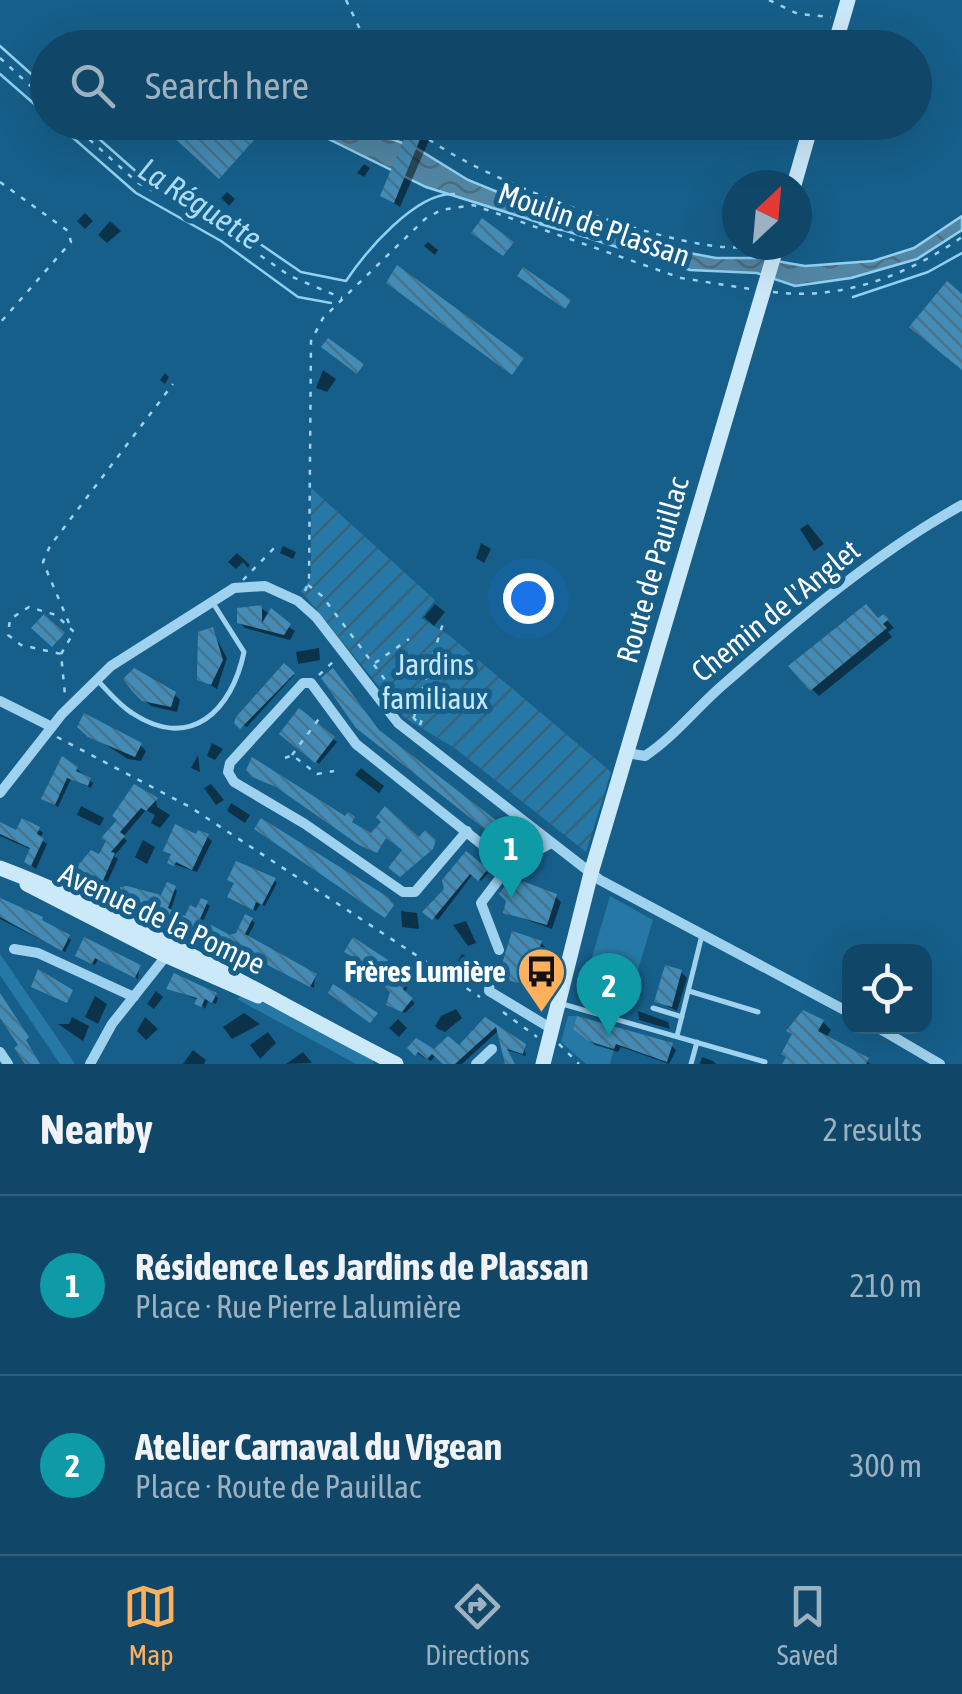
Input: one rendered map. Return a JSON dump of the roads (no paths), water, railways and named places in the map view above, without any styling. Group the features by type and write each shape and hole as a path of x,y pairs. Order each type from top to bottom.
{"main road":[{"path":"839,30 848,0"},
{"path":"798,170 807,140"},
{"name":"Route de Pauillac","path":"543,1064 547,1034 583,904 773,260"},
{"name":"Avenue de la Pompe","path":"2,869 45,896 299,1012 391,1063"},
{"name":"Route de Pauillac","path":"533,1064 547,1034"}],"street":[{"name":"Chemin de l'Anglet","path":"627,753 645,756 659,747 725,682 894,547 962,505"},
{"path":"0,793 69,707 111,666 244,586 264,586 298,601 392,718 419,732 592,873 842,1009"},
{"path":"467,831 415,892 403,892 234,782 228,772 230,763 304,683 311,683 356,744 467,831 509,866"},
{"path":"0,700 50,730"},
{"path":"499,950 480,902 509,866 551,843"},
{"path":"14,949 38,952 134,997"},
{"path":"90,1064 109,1028 170,950"},
{"path":"490,978 489,991 547,1034"},
{"path":"888,1034 940,1064"},
{"path":"476,1064 492,1049"},
{"path":"0,1052 8,1064"}],"lane":[{"path":"97,680 130,712 153,724 184,726 212,717 232,694 244,652 213,603"},
{"path":"676,1036 702,935"},
{"path":"689,991 758,1012"},
{"path":"556,1002 765,1062"},
{"path":"652,1008 682,1017"},
{"path":"691,1064 697,1042"}],"water":[{"path":"331,140 394,140 416,148 468,180 537,208 652,246 722,260 770,260 805,266 873,261 914,248 962,216 962,230 917,259 851,278 795,286 757,273 690,270 426,187"}],"waterway":[{"path":"0,46 30,73"},
{"name":"La Réguette","path":"0,74 30,100"},
{"name":"La Réguette","path":"76,140 136,193 221,241 298,297 331,303"},
{"path":"100,140 140,175 209,209 301,272 346,281 366,254 408,213 439,196 454,194"},
{"path":"540,224 561,230"},
{"path":"853,297 928,272 962,253"}],"place":[{"name":"Résidence Les Jardins de Plassan","path":"511,898"},
{"name":"Frères Lumière","path":"541,1014"},
{"name":"Atelier Carnaval du Vigean","path":"609,1035"}],"park label":[{"name":"Jardins familiaux","path":"435,682"}]}
